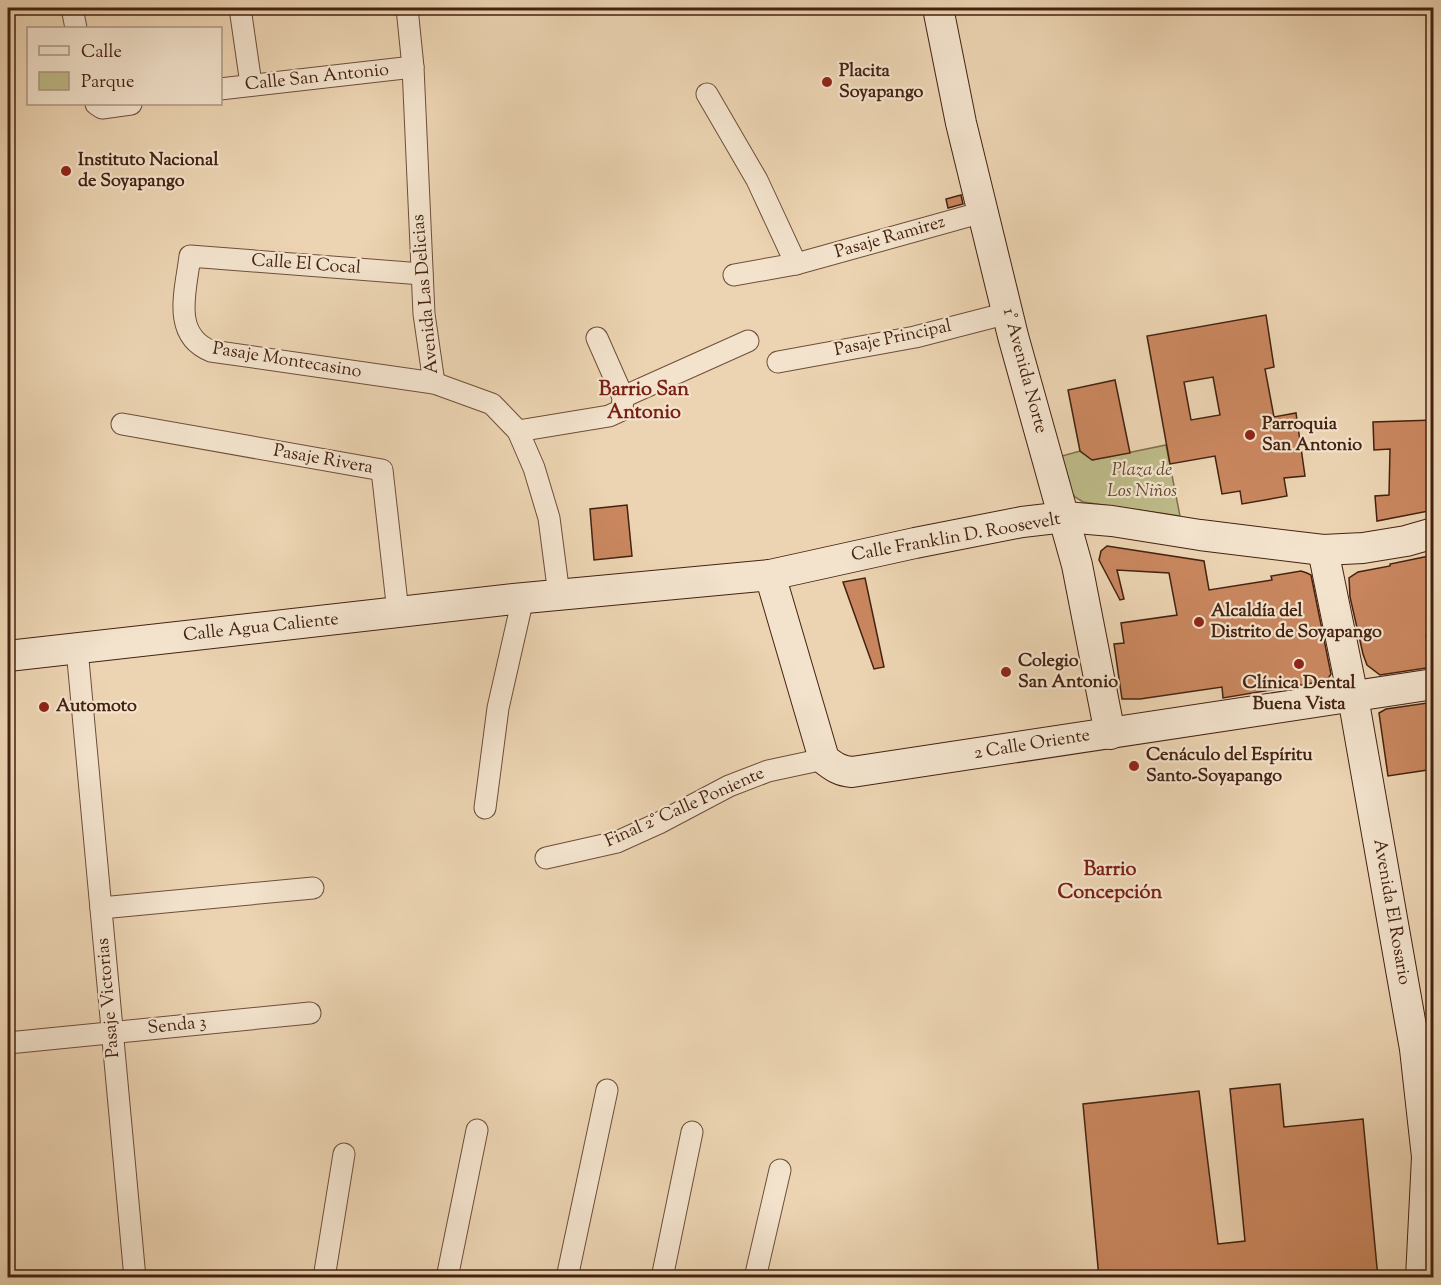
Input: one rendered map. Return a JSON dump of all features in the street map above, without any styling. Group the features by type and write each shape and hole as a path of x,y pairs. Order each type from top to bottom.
{"main road":[{"name":"1° Avenida Norte","path":"938,8 961,123 1008,313 1077,566 1110,734"},
{"name":"Calle Franklin D. Roosevelt","path":"519,599 770,575 915,543 1022,522 1065,517 1112,521 1200,535 1323,550 1363,548 1406,541 1434,533"},
{"name":"Avenida El Rosario","path":"1323,550 1353,697 1415,1049 1416,1068 1430,1150 1421,1278"},
{"path":"770,575 824,759"},
{"name":"Calle Agua Caliente","path":"8,656 519,599"},
{"name":"2 Calle Oriente","path":"824,759 834,767 852,772 1434,684"}],"street":[{"path":"72,8 76,27"},
{"path":"240,8 251,84"},
{"name":"Avenida Las Delicias","path":"407,8 413,67 424,315 434,383 492,404 518,431 534,468 549,518 559,595"},
{"name":"Calle San Antonio","path":"222,89 413,67"},
{"path":"707,94 757,180 796,264"},
{"path":"98,105 102,108 124,105"},
{"name":"Pasaje Ramirez","path":"734,275 796,264 983,212"},
{"name":"Calle El Cocal","path":"190,256 422,274"},
{"name":"Pasaje Montecasino","path":"190,256 184,317 192,338 202,348 434,383"},
{"name":"Pasaje Principal","path":"778,362 915,337 1008,313"},
{"path":"518,431 609,416 622,410 623,397 597,338"},
{"path":"623,397 748,341"},
{"name":"Pasaje Rivera","path":"122,424 382,470 398,612"},
{"path":"485,808 498,708 519,599"},
{"name":"Pasaje Victorias","path":"77,649 135,1278"},
{"name":"Final 2° Calle Poniente","path":"546,858 617,842 659,824 748,778 768,771 824,759"},
{"path":"101,908 314,888"},
{"name":"Senda 3","path":"8,1043 310,1013"},
{"path":"567,1278 608,1090"},
{"path":"447,1278 477,1130"},
{"path":"662,1278 692,1132"},
{"path":"324,1278 344,1154"},
{"path":"755,1278 780,1170"}],"green space":[{"name":"Plaza de Los Niños","path":"1166,445 1180,516 1083,502 1072,493 1062,456 1080,451 1093,460"}],"building":[{"path":"961,195 963,204 948,208 946,199"},
{"path":"1266,315 1274,367 1265,369 1274,417 1296,413 1305,476 1284,478 1287,496 1242,504 1240,491 1222,494 1215,456 1170,464 1147,336","holes":["1213,377 1220,415 1191,420 1184,382"]},
{"path":"1115,380 1130,453 1092,460 1080,451 1068,390"},
{"path":"1434,420 1434,510 1377,521 1375,496 1389,495 1390,449 1374,450 1373,422"},
{"path":"627,505 632,556 594,560 590,509"},
{"path":"1107,546 1204,561 1209,590 1272,580 1271,576 1301,571 1311,575 1331,674 1325,681 1223,698 1222,687 1140,699 1122,699 1114,644 1124,643 1121,623 1177,615 1169,573 1117,570 1124,599 1120,600 1099,560 1101,551"},
{"path":"1434,555 1434,634 1426,635 1433,667 1380,675 1367,665 1363,654 1350,597 1349,578 1358,572"},
{"path":"865,578 884,667 874,669 843,582"},
{"path":"1434,702 1434,769 1388,776 1379,713 1386,709"},
{"path":"1280,1084 1284,1127 1363,1119 1378,1278 1099,1278 1083,1104 1199,1091 1218,1244 1245,1241 1230,1089"}],"place":[{"name":"Placita Soyapango","path":"827,82"},
{"name":"Instituto Nacional de Soyapango","path":"66,171"},
{"name":"Parroquia San Antonio","path":"1250,435"},
{"name":"Alcaldía del Distrito de Soyapango","path":"1199,622"},
{"name":"Clínica Dental Buena Vista","path":"1299,664"},
{"name":"Colegio San Antonio","path":"1006,672"},
{"name":"Automoto","path":"44,707"},
{"name":"Cenáculo del Espíritu Santo-Soyapango","path":"1134,766"}],"district":[{"name":"Barrio San Antonio","path":"644,402"},
{"name":"Barrio Concepción","path":"1110,882"}]}
